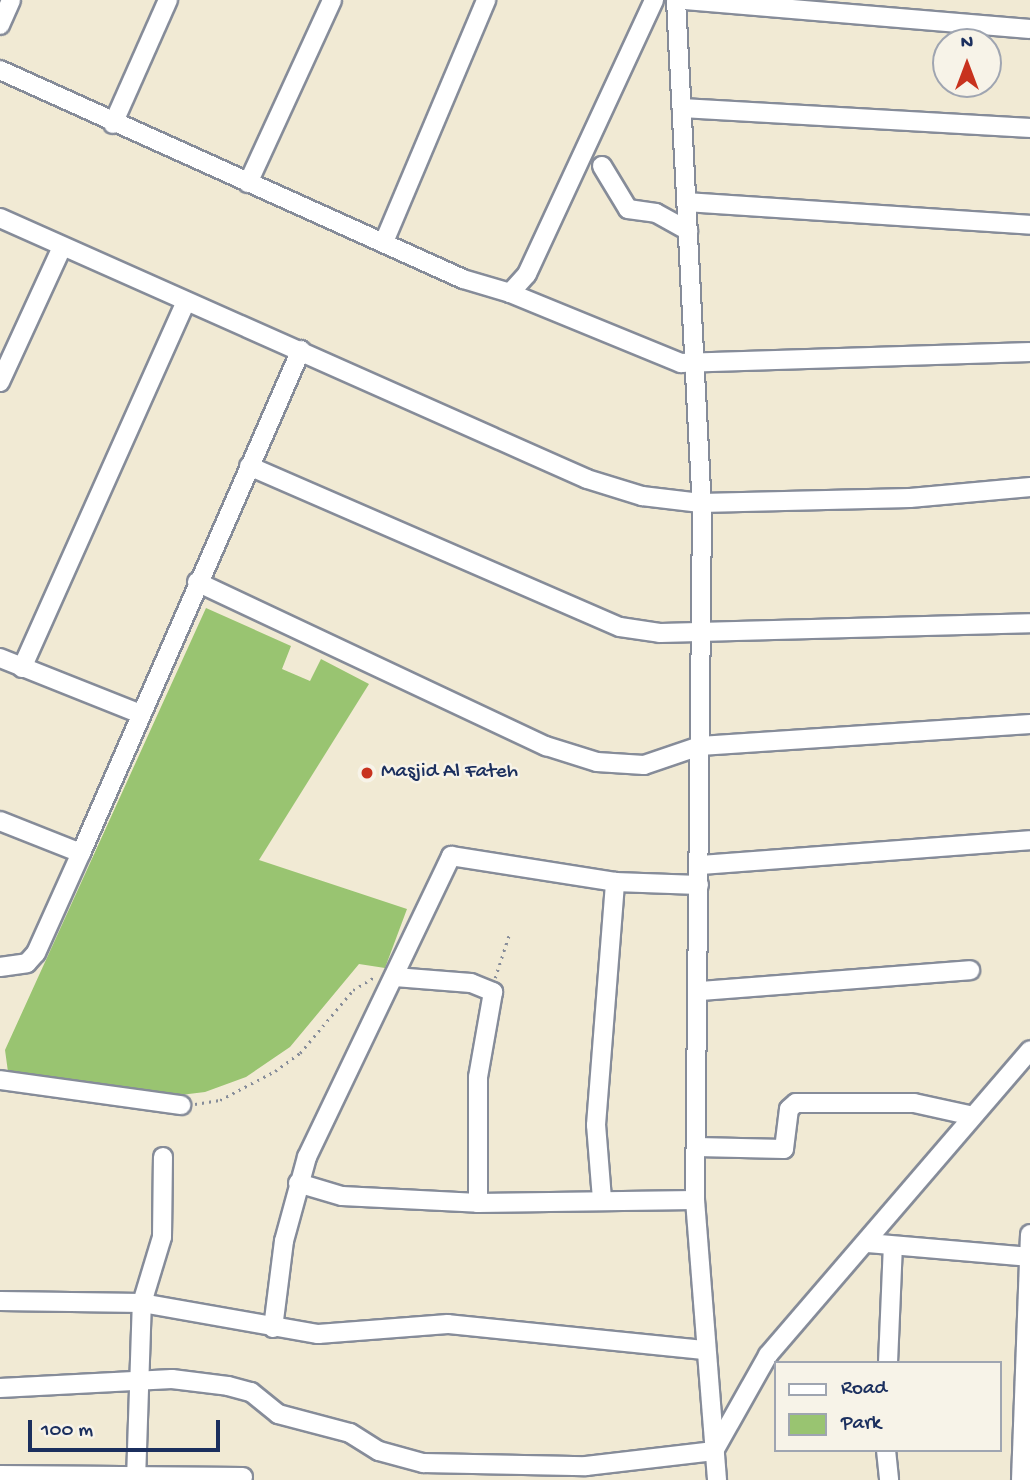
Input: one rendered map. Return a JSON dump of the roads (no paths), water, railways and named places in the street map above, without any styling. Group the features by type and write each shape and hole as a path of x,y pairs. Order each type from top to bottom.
{"street":[{"path":"0,25 11,0"},
{"path":"113,124 168,0"},
{"path":"248,183 332,0"},
{"path":"384,242 486,0"},
{"path":"510,293 527,274 654,0"},
{"path":"676,0 701,503 700,991 695,1200 705,1350 718,1480"},
{"path":"685,0 1030,29"},
{"path":"0,70 113,124 463,279 510,293 637,348 695,362 1030,352"},
{"path":"682,108 1030,128"},
{"path":"602,166 628,209 656,213 688,231"},
{"path":"687,202 1030,225"},
{"path":"0,218 587,479 642,496 701,503 910,498 1030,487"},
{"path":"0,382 62,247"},
{"path":"22,668 186,302"},
{"path":"0,967 27,963 36,953 81,853 138,713 301,350"},
{"path":"249,466 620,627 701,631 1030,623"},
{"path":"197,582 546,746 597,762 644,765 700,746 1030,724"},
{"path":"0,659 138,713"},
{"path":"0,821 81,853"},
{"path":"699,865 1030,840"},
{"path":"273,1328 298,1183 451,856 615,882 699,885"},
{"path":"602,1199 596,1125 615,882"},
{"path":"700,991 970,970"},
{"path":"395,977 471,983 493,992 478,1077 478,1203"},
{"path":"714,1451 768,1355 869,1243 1030,1050"},
{"path":"0,1080 181,1105"},
{"path":"697,1147 784,1149 789,1109 796,1103 914,1103 973,1116"},
{"path":"136,1479 144,1384 142,1303 162,1237 163,1157"},
{"path":"298,1183 342,1196 478,1203 602,1199 695,1200"},
{"path":"1021,1480 1030,1234"},
{"path":"869,1243 1028,1257"},
{"path":"888,1361 893,1246"},
{"path":"0,1301 142,1303 318,1334 448,1324 528,1328 705,1350"},
{"path":"0,1388 144,1384 185,1380 251,1392 278,1414 350,1433 422,1472 587,1473 714,1451"},
{"path":"886,1452 889,1480"},
{"path":"0,1475 136,1479 243,1477"}],"place":[{"name":"Masjid Al Fateh","path":"367,773"}]}
